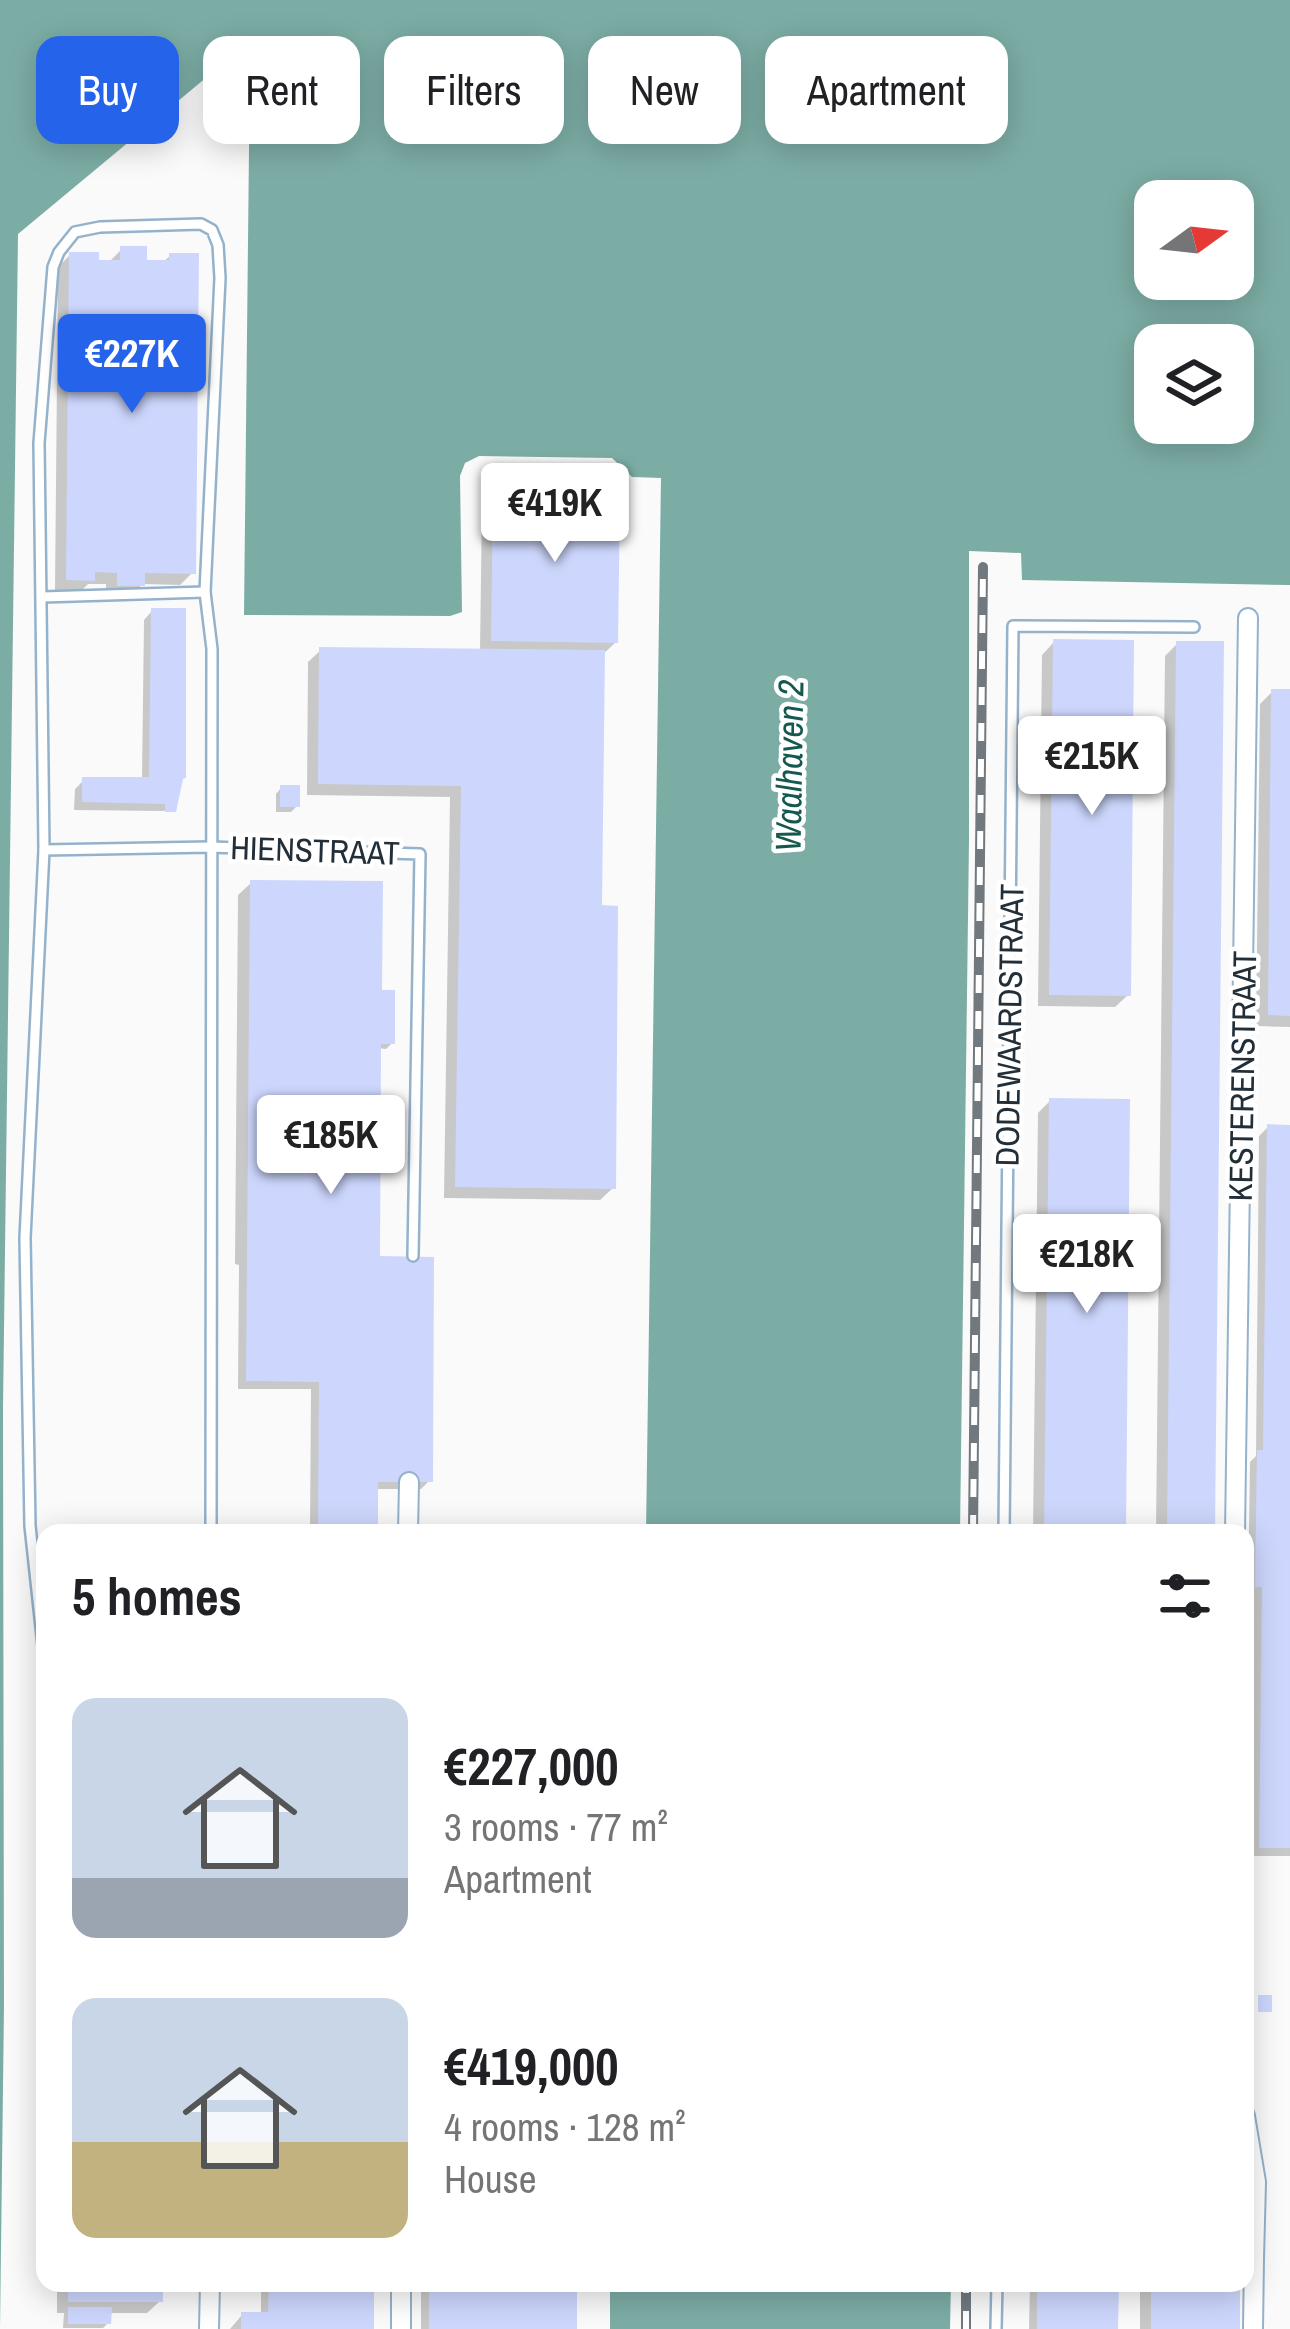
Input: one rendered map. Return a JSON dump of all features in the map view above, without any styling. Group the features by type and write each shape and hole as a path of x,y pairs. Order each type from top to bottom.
{"street":[{"name":"KESTERENSTRAAT","path":"1235,1524 1248,618"},
{"path":"408,1524 409,1482"},
{"path":"1254,2170 1254,2202"},
{"path":"209,2329 210,2292"},
{"path":"401,2292 401,2329"},
{"path":"1251,2292 1253,2329"}],"lane":[{"path":"36,1569 30,1526 26,1238 44,850 39,443 53,267 58,252 75,232 100,227 201,224 212,230 218,245 205,592 212,649 211,1524"},
{"path":"42,597 205,592"},
{"name":"DODEWAARDSTRAAT","path":"1004,1524 1013,626 1194,627"},
{"name":"HIENSTRAAT","path":"44,850 210,847 420,854 413,1256"},
{"path":"996,2329 997,2292"}],"water":[{"name":"Waalhaven 2","path":"0,0 1290,0 1290,585 1022,580 1021,553 969,551 960,1524 646,1524 661,478 632,477 612,458 479,456 465,463 460,476 462,612 450,616 244,615 249,144 360,144 360,36 203,36 203,80 179,100 179,36 36,36 36,144 126,144 18,234 3,1408 0,2329"},
{"path":"610,2292 951,2292 950,2329 610,2329"}],"building":[{"path":"120,246 147,246 147,260 169,260 169,253 199,253 196,574 145,573 145,586 117,586 117,573 95,572 95,581 66,580 69,252 99,252 99,260 120,260"},
{"path":"493,487 611,488 620,498 618,643 491,641"},
{"path":"151,608 186,608 186,778 176,812 165,812 165,804 82,802 82,777 149,777"},
{"path":"1053,639 1134,640 1131,996 1049,995"},
{"path":"1176,641 1224,641 1215,1524 1167,1524"},
{"path":"319,647 605,650 602,905 618,906 616,1189 455,1187 461,786 318,784"},
{"path":"1271,689 1290,689 1290,1016 1268,1015"},
{"path":"280,785 300,785 300,807 280,807"},
{"path":"250,880 383,881 382,990 395,990 395,1044 381,1044 380,1256 434,1257 433,1482 378,1482 378,1524 318,1524 319,1382 246,1381"},
{"path":"1049,1098 1130,1099 1126,1524 1044,1524"},
{"path":"1267,1124 1290,1125 1290,1848 1259,1848 1262,1587 1255,1587 1257,1450 1263,1450"},
{"path":"1258,1995 1272,1995 1272,2012 1258,2012"},
{"path":"68,2292 163,2292 163,2302 68,2302"},
{"path":"269,2292 374,2292 374,2329 241,2329 241,2312 268,2312"},
{"path":"429,2292 577,2292 577,2329 429,2329"},
{"path":"1037,2292 1119,2292 1118,2329 1037,2329"},
{"path":"1151,2292 1240,2292 1240,2329 1151,2329"},
{"path":"68,2307 112,2307 111,2324 68,2324"}],"railway":[{"path":"973,1524 983,567"},
{"path":"966,2292 966,2329"}]}
